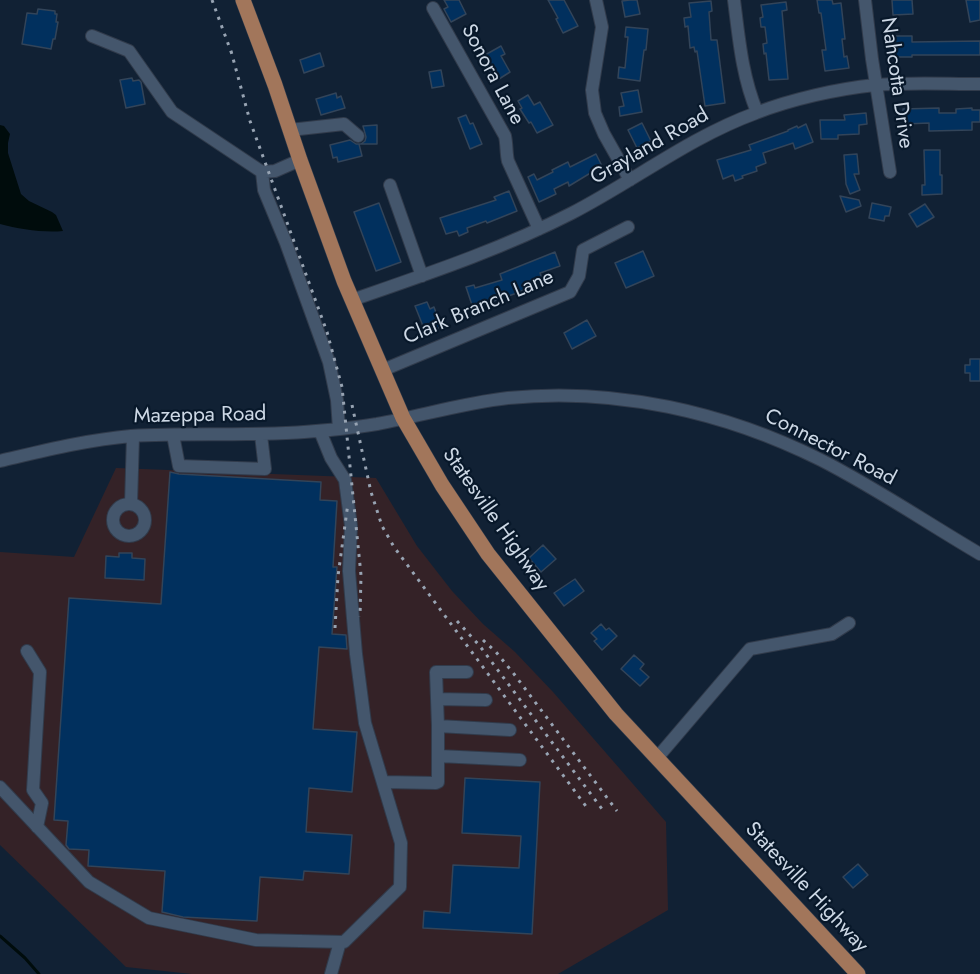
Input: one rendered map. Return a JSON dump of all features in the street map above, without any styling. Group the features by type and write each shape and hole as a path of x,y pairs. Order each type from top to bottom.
{"main road":[{"name":"Statesville Highway","path":"243,0 344,281 403,418 442,485 488,554 616,714 858,974"}],"street":[{"path":"597,0 602,27 592,90 595,113 630,180"},
{"path":"734,0 744,74 757,112"},
{"name":"Nahcotta Drive","path":"865,0 890,172"},
{"name":"Sonora Lane","path":"433,8 505,136 508,161 539,229"},
{"path":"92,36 129,51 172,112 262,172 276,171 300,160"},
{"name":"Grayland Road","path":"352,300 509,243 581,208 693,142 757,112 812,96 876,85 980,84"},
{"path":"290,130 344,124 358,136"},
{"path":"262,172 264,190 286,243 329,362 337,400 339,429"},
{"path":"390,185 422,276"},
{"name":"Clark Branch Lane","path":"383,370 570,292 579,276 583,250 628,227"},
{"name":"Connector Road","path":"403,418 473,403 551,396 617,399 679,409 753,429 804,452 853,477 980,554"},
{"name":"Mazeppa Road","path":"0,461 79,443 133,436 261,435 357,427 403,418"},
{"path":"0,788 89,882 149,918 256,940 344,942 400,887 401,843 364,723 349,571 351,525 345,480 320,431"},
{"path":"173,435 179,466 264,469 261,435"},
{"path":"131,504 133,436"},
{"path":"657,758 750,649 832,634 849,623"},
{"path":"27,651 40,672 33,790 42,803 37,827"},
{"path":"383,782 438,782 436,672 467,672"},
{"path":"437,699 486,700"},
{"path":"438,726 510,730"},
{"path":"439,756 520,760"},
{"path":"331,974 340,942"}],"shaded area":[{"path":"0,125 4,126 10,134 8,153 21,194 29,201 56,215 63,231 31,230 0,224"},
{"path":"116,468 376,478 417,546 452,591 553,692 666,822 668,910 558,974 192,974 126,967 0,845 0,552 74,557"}],"building":[{"path":"444,0 459,0 466,14 451,22 444,9 448,7"},
{"path":"548,0 564,0 578,26 563,33"},
{"path":"637,0 640,14 625,17 622,1"},
{"path":"817,0 832,0 833,4 841,3 845,39 842,39 844,57 847,56 849,68 825,71 822,50 826,50"},
{"path":"892,0 912,0 913,14 893,15"},
{"path":"966,0 980,0 980,20 970,22"},
{"path":"711,1 712,11 709,12 711,40 717,40 725,103 705,106 697,51 695,52 694,47 690,48 688,26 685,27 684,18 691,17 689,3"},
{"path":"786,2 787,10 782,11 788,79 769,80 763,44 767,43 765,27 761,27 760,18 763,17 761,5"},
{"path":"38,9 55,11 57,14 56,22 58,22 51,49 22,44 27,13 37,14"},
{"path":"626,27 648,29 640,81 618,78 619,67 625,68 628,37 625,37"},
{"path":"895,36 912,36 912,42 980,41 980,55 895,57"},
{"path":"501,46 505,54 501,56 510,72 499,79 495,71 491,74 486,66 490,64 485,55"},
{"path":"320,53 324,66 304,73 300,60"},
{"path":"441,70 444,86 432,88 429,72"},
{"path":"132,78 133,81 141,82 145,104 126,108 120,80"},
{"path":"638,90 642,112 620,116 619,107 624,106 621,93"},
{"path":"336,93 337,98 341,96 345,108 321,115 316,99"},
{"path":"528,95 534,105 540,102 553,125 537,133 520,109 522,108 518,101"},
{"path":"939,108 939,113 956,113 956,109 980,110 980,122 972,122 972,130 929,131 929,123 903,124 903,109"},
{"path":"866,113 867,124 859,125 859,134 838,135 838,139 821,139 820,120 845,120 844,115"},
{"path":"466,115 470,124 473,123 482,144 470,149 458,118"},
{"path":"642,123 651,141 637,148 628,130"},
{"path":"806,124 813,142 795,149 793,143 763,153 766,163 756,167 757,171 735,181 733,175 723,179 717,160 751,150 749,145"},
{"path":"377,125 377,144 361,144 366,137 363,126"},
{"path":"350,140 359,144 362,156 338,162 337,157 333,158 330,145"},
{"path":"924,150 940,150 942,194 922,195 922,185 925,185"},
{"path":"596,154 602,166 569,186 568,182 554,189 556,194 539,202 528,177 534,174 537,180 568,162 570,167"},
{"path":"857,154 859,174 854,174 860,190 850,194 846,184 844,155"},
{"path":"509,191 517,211 467,228 468,232 459,236 457,231 446,234 440,218 496,200 494,197"},
{"path":"840,196 859,200 861,206 846,212"},
{"path":"379,203 401,262 376,271 354,212"},
{"path":"872,203 891,207 889,216 885,216 884,221 869,218"},
{"path":"925,204 934,217 917,227 909,214"},
{"path":"643,251 654,276 626,288 615,263"},
{"path":"555,252 560,266 540,273 543,281 517,293 473,308 466,287 474,285 475,288 502,280 500,274"},
{"path":"427,302 430,309 434,307 441,327 430,331 428,324 423,326 415,306"},
{"path":"587,320 596,336 572,349 564,333"},
{"path":"970,359 980,359 980,381 970,381 970,373 965,373 965,365 970,365"},
{"path":"170,472 321,482 320,500 337,501 333,567 337,567 332,634 346,635 347,649 319,647 313,729 357,732 352,792 309,788 306,832 352,835 349,874 304,871 303,880 260,877 257,921 183,917 162,912 165,871 88,866 89,850 69,849 66,845 68,821 54,820 69,598 161,604"},
{"path":"543,545 556,559 541,572 529,558"},
{"path":"119,553 132,553 132,558 145,559 144,580 105,578 106,556 119,557"},
{"path":"575,579 584,591 564,606 554,593"},
{"path":"601,624 617,636 602,650 594,641 597,639 591,633"},
{"path":"634,655 644,664 640,669 649,677 640,686 621,669"},
{"path":"465,778 540,782 532,934 423,928 424,911 450,913 453,865 519,868 521,836 462,833"},
{"path":"858,864 868,875 853,888 843,877"}],"waterway":[{"path":"0,936 39,974"}],"railway":[{"path":"212,0 233,57"},
{"path":"231,51 250,121 327,332 342,387 361,575 360,617"},
{"path":"352,405 371,492 382,526 394,547 588,809"},
{"path":"335,628 338,576 348,503"},
{"path":"457,621 479,645 602,809"},
{"path":"483,640 514,674 617,811"}]}
